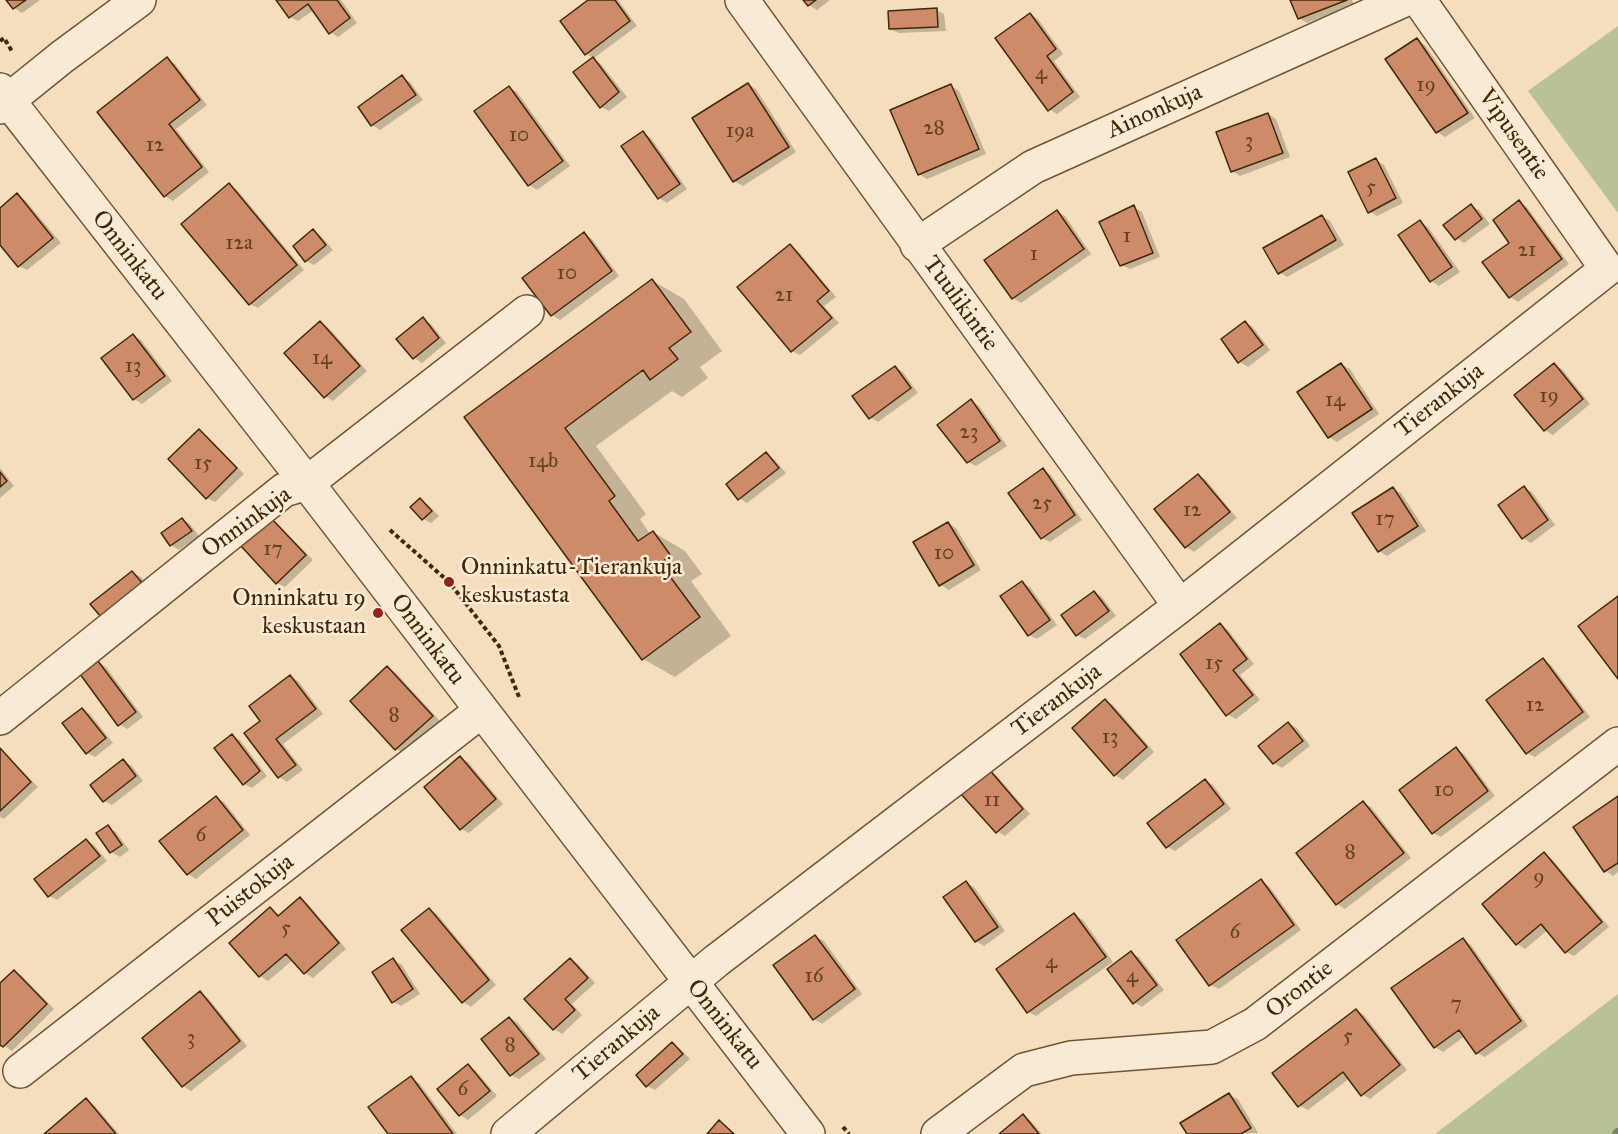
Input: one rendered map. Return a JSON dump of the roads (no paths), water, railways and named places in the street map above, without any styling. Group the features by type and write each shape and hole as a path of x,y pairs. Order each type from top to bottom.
{"street":[{"path":"2,100 139,0"},
{"name":"Tuulikintie","path":"742,0 1180,606"},
{"name":"Ainonkuja","path":"917,244 1033,167 1404,0"},
{"name":"Vipusentie","path":"1419,0 1607,269"},
{"name":"Onninkatu","path":"2,100 307,483 808,1134"},
{"name":"Tierankuja","path":"508,1134 726,954 1180,606 1607,269"},
{"name":"Onninkuja","path":"0,717 284,490 307,483 527,312"},
{"name":"Puistokuja","path":"20,1071 481,711"},
{"name":"Orontie","path":"938,1134 1024,1070 1071,1058 1212,1047 1255,1024 1618,744"}],"place":[{"name":"Onninkatu-Tierankuja keskustasta","path":"449,582"},
{"name":"Onninkatu 19 keskustaan","path":"378,613"}]}
